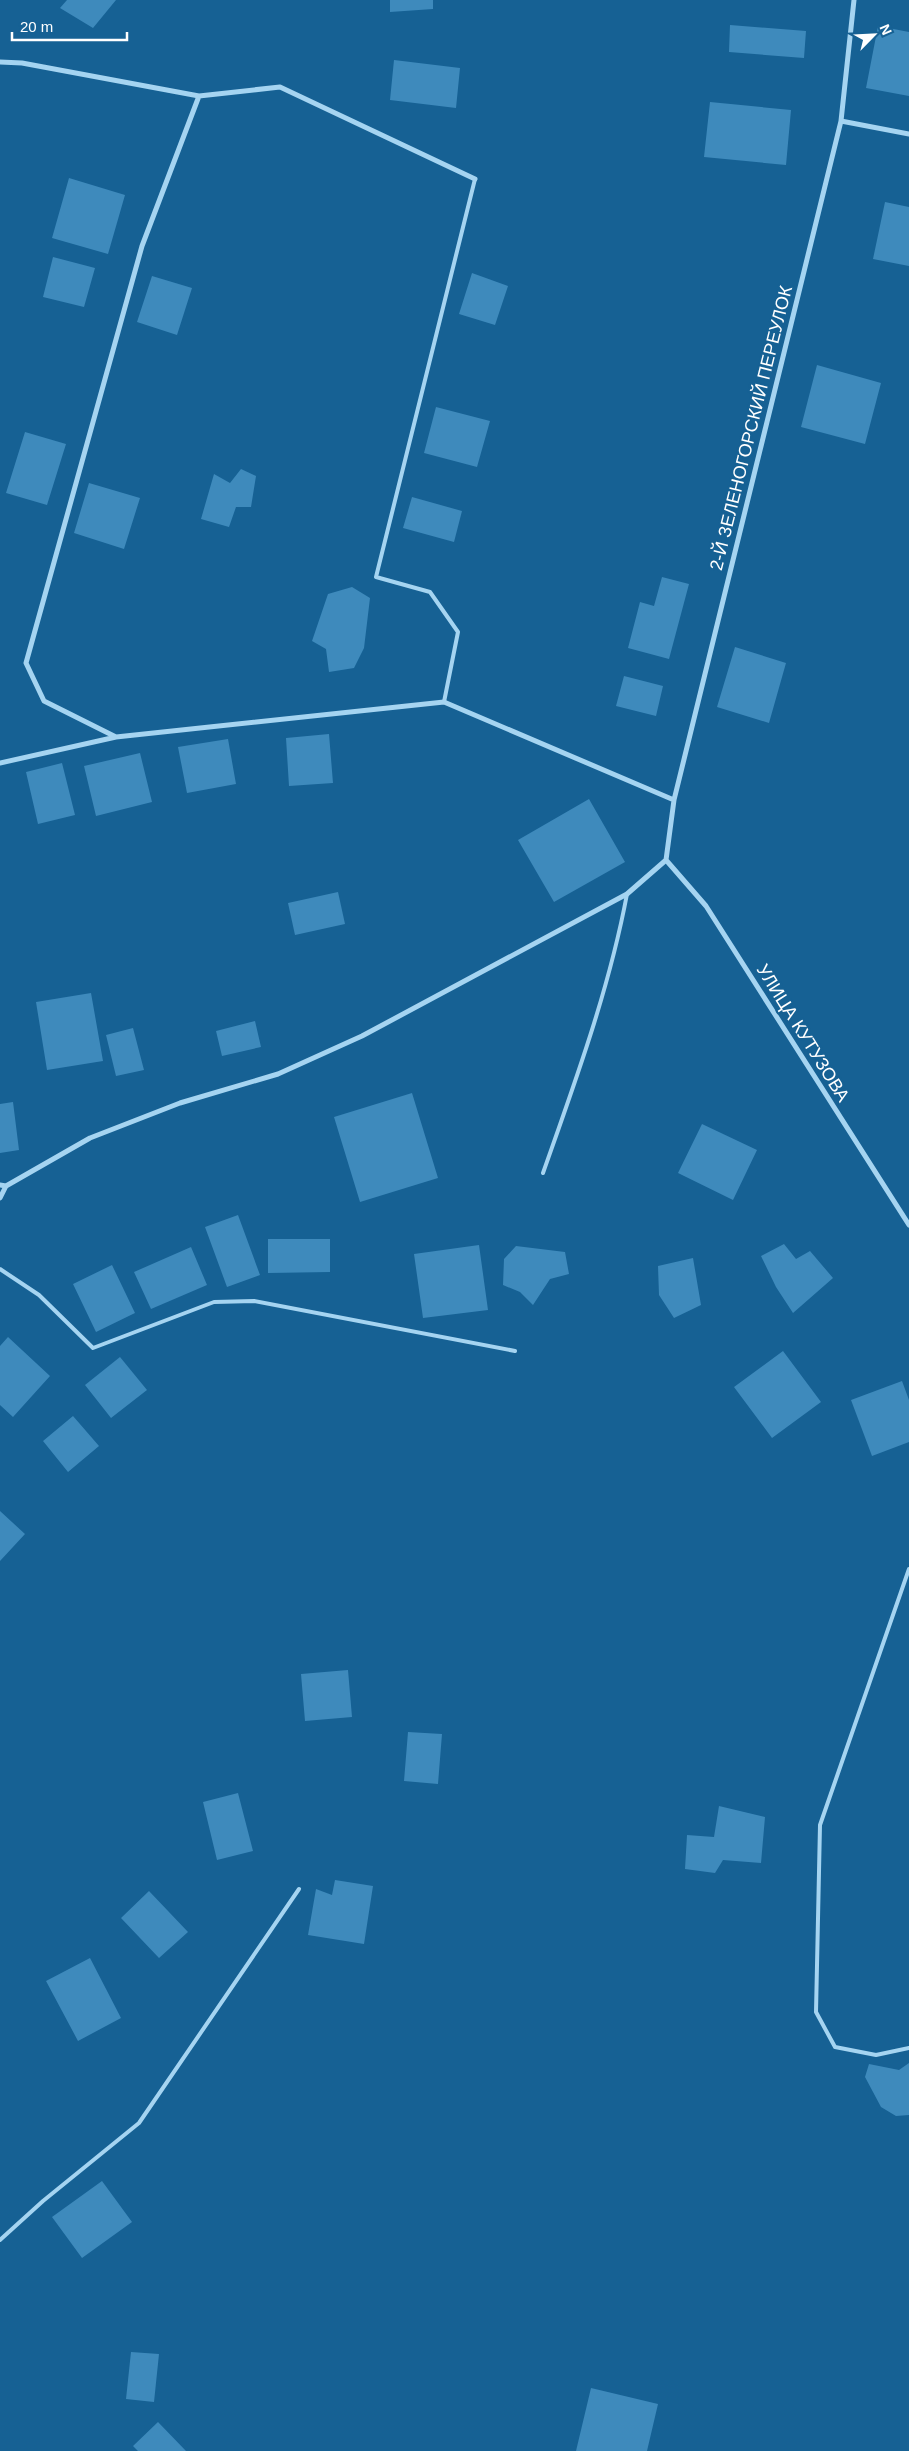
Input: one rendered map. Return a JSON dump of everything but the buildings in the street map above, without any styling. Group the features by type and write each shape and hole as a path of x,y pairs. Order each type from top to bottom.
{"street":[{"name":"2-Й ЗЕЛЕНОГОРСКИЙ ПЕРЕУЛОК","path":"666,860 674,800 841,121 854,0"},
{"path":"0,62 22,63 199,96 280,87 475,179"},
{"path":"116,737 44,701 26,664 142,246 199,96"},
{"path":"841,121 909,134"},
{"path":"0,763 116,737 444,702 674,800"},
{"path":"0,1198 3,1185 90,1138 180,1103 278,1074 362,1036 627,894 666,860"},
{"name":"УЛИЦА КУТУЗОВА","path":"666,860 706,906 909,1225"}],"lane":[{"path":"444,702 458,632 430,592 376,577 475,179"},
{"path":"543,1173 584,1054 620,932 627,894"},
{"path":"0,1269 39,1296 93,1348 214,1302 254,1302 515,1351"},
{"path":"909,1569 820,1825 816,2012 835,2047 876,2055 909,2048"},
{"path":"0,2240 43,2201 140,2123 299,1889"}]}
